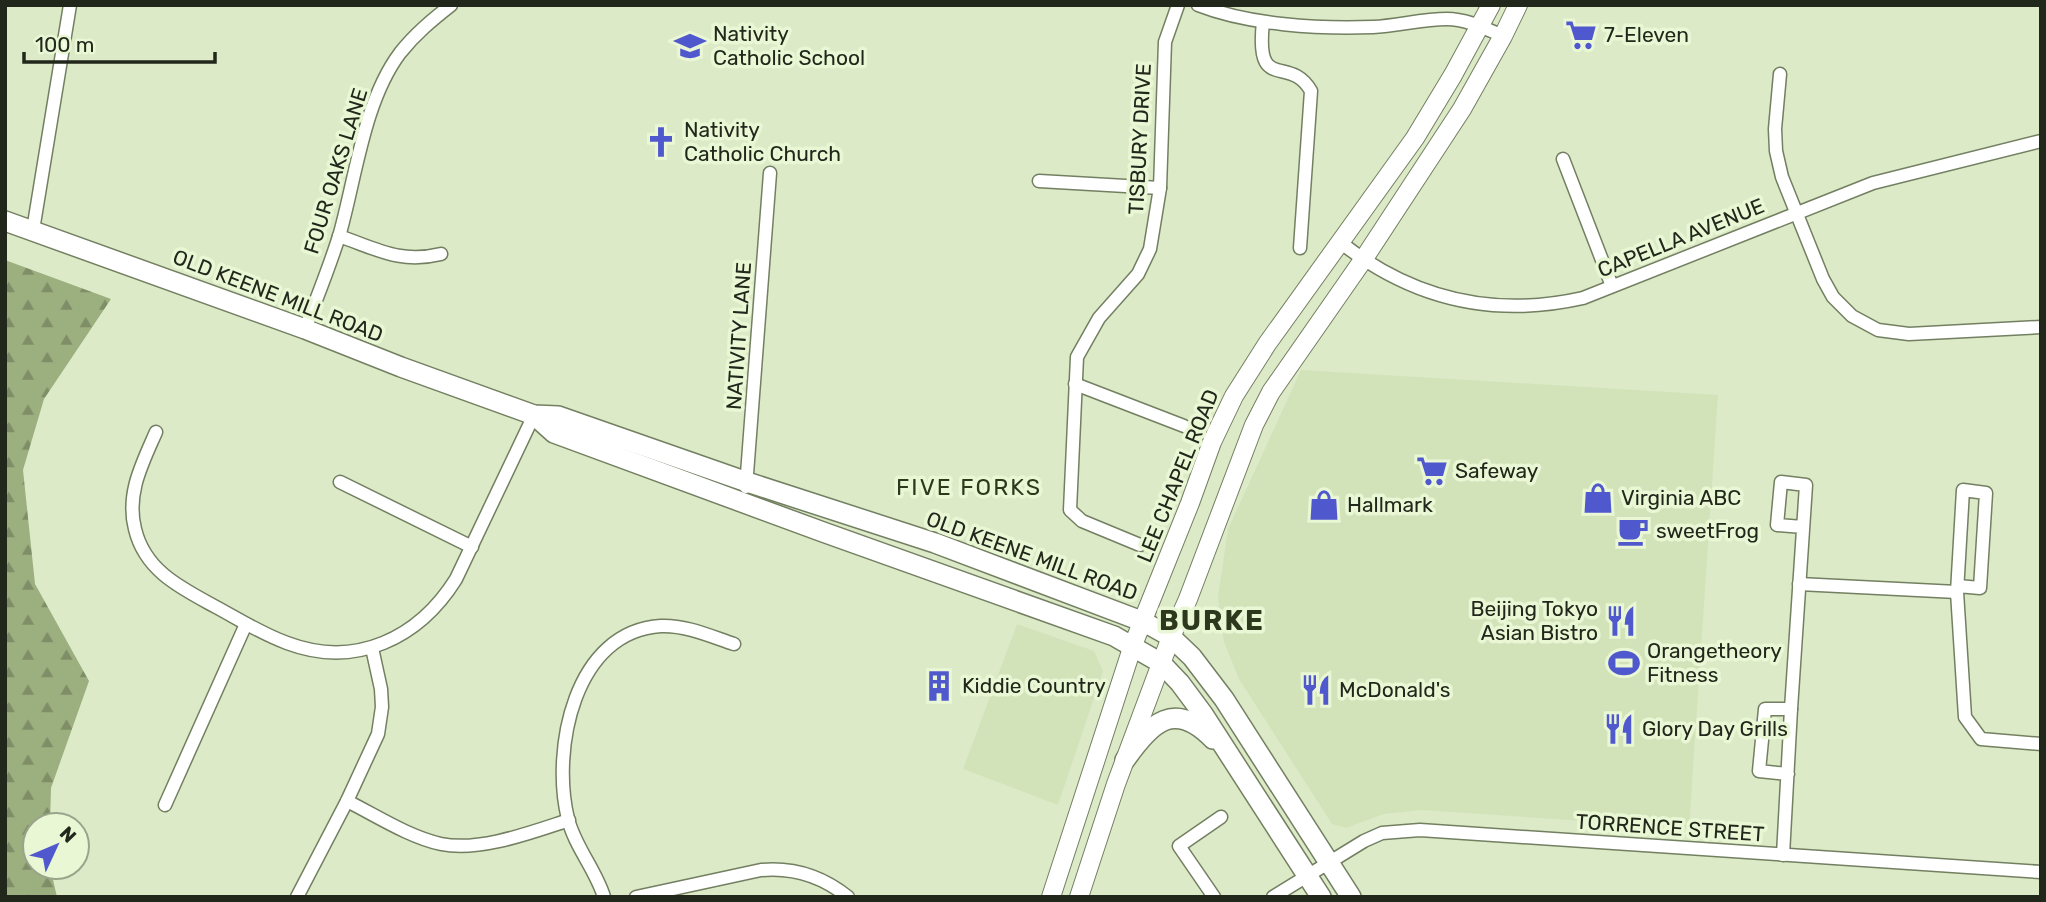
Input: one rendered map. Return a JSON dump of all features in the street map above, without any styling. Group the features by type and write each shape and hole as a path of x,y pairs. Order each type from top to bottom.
{"main road":[{"name":"LEE CHAPEL ROAD","path":"1051,897 1133,645 1212,442 1234,396 1267,344 1415,138 1491,5"},
{"path":"1079,897 1125,760 1254,425 1271,392 1363,260 1456,119 1518,5"},
{"name":"OLD KEENE MILL ROAD","path":"5,221 305,328 401,367 534,415 558,416 745,492 823,533 1093,628 1133,645 1161,663 1187,693 1321,897"},
{"name":"OLD KEENE MILL ROAD","path":"745,492 935,543 1144,622 1171,637 1192,657 1224,699 1351,897"},
{"path":"1125,760 1154,724 1170,718 1178,718 1202,728 1231,758"}],"street":[{"path":"33,230 70,5"},
{"name":"FOUR OAKS LANE","path":"305,328 339,236 381,86 399,54 415,36 451,5"},
{"name":"TISBURY DRIVE","path":"1140,545 1082,521 1070,510 1075,384 1077,357 1099,318 1138,274 1150,248 1160,188 1165,42 1178,5"},
{"path":"1198,5 1263,22 1337,27 1374,27 1448,19 1480,26 1503,36"},
{"path":"1263,22 1260,47 1263,58 1271,68 1305,80 1311,91 1300,248"},
{"path":"1780,74 1775,129 1776,151 1782,177 1823,279 1833,297 1852,316 1878,330 1909,334 2041,327"},
{"name":"CAPELLA AVENUE","path":"1340,242 1363,260 1395,278 1432,292 1487,306 1555,304 1583,298 1873,183 2041,141"},
{"path":"1563,159 1612,286"},
{"name":"NATIVITY LANE","path":"745,492 770,173"},
{"path":"1038,181 1160,188"},
{"path":"339,236 405,258 421,259 441,254"},
{"path":"1075,384 1184,426"},
{"path":"156,432 138,474 133,494 133,521 140,545 151,563 167,579 246,624 289,644 332,652 372,648 411,629 433,610 456,579 534,415"},
{"path":"340,482 472,547"},
{"path":"1799,584 1957,589 1980,588 1986,493 1963,490 1957,589 1965,717 1981,739 2041,744"},
{"path":"1783,855 1802,527"},
{"path":"165,806 246,624"},
{"path":"604,897 569,820 562,766 566,734 585,678 601,654 627,635 659,626 688,629 734,644"},
{"path":"297,897 373,748 380,723 381,689 372,648"},
{"path":"1788,774 1759,771 1765,709 1791,709"},
{"path":"347,801 424,838 457,846 487,843 569,820"},
{"path":"1214,897 1179,846 1221,817"},
{"name":"TORRENCE STREET","path":"1273,897 1364,841 1382,833 1420,830 2041,872"},
{"path":"636,897 761,870 779,869 819,878 848,897"}],"shaded area":[{"path":"1301,370 1718,395 1689,828 1422,810 1384,814 1346,828 1332,824 1239,679 1224,642 1218,597 1228,529"},
{"path":"1017,624 1094,651 1103,671 1058,805 963,769"}],"green space":[{"path":"5,260 111,299 44,399 23,470 35,584 89,681 51,788 50,811 21,811 21,881 53,881 57,897 5,897"}],"place":[{"name":"7-Eleven","path":"1581,35"},
{"name":"Nativity Catholic School","path":"690,46"},
{"name":"Nativity Catholic Church","path":"661,142"},
{"name":"Safeway","path":"1432,471"},
{"name":"Virginia ABC","path":"1598,498"},
{"name":"Hallmark","path":"1324,505"},
{"name":"sweetFrog","path":"1633,531"},
{"name":"Beijing Tokyo Asian Bistro","path":"1621,621"},
{"name":"Orangetheory Fitness","path":"1624,663"},
{"name":"Kiddie Country","path":"939,686"},
{"name":"McDonald's","path":"1316,690"},
{"name":"Glory Day Grills","path":"1619,729"}],"district":[{"name":"FIVE FORKS","path":"969,487"},
{"name":"BURKE","path":"1212,620"}]}
